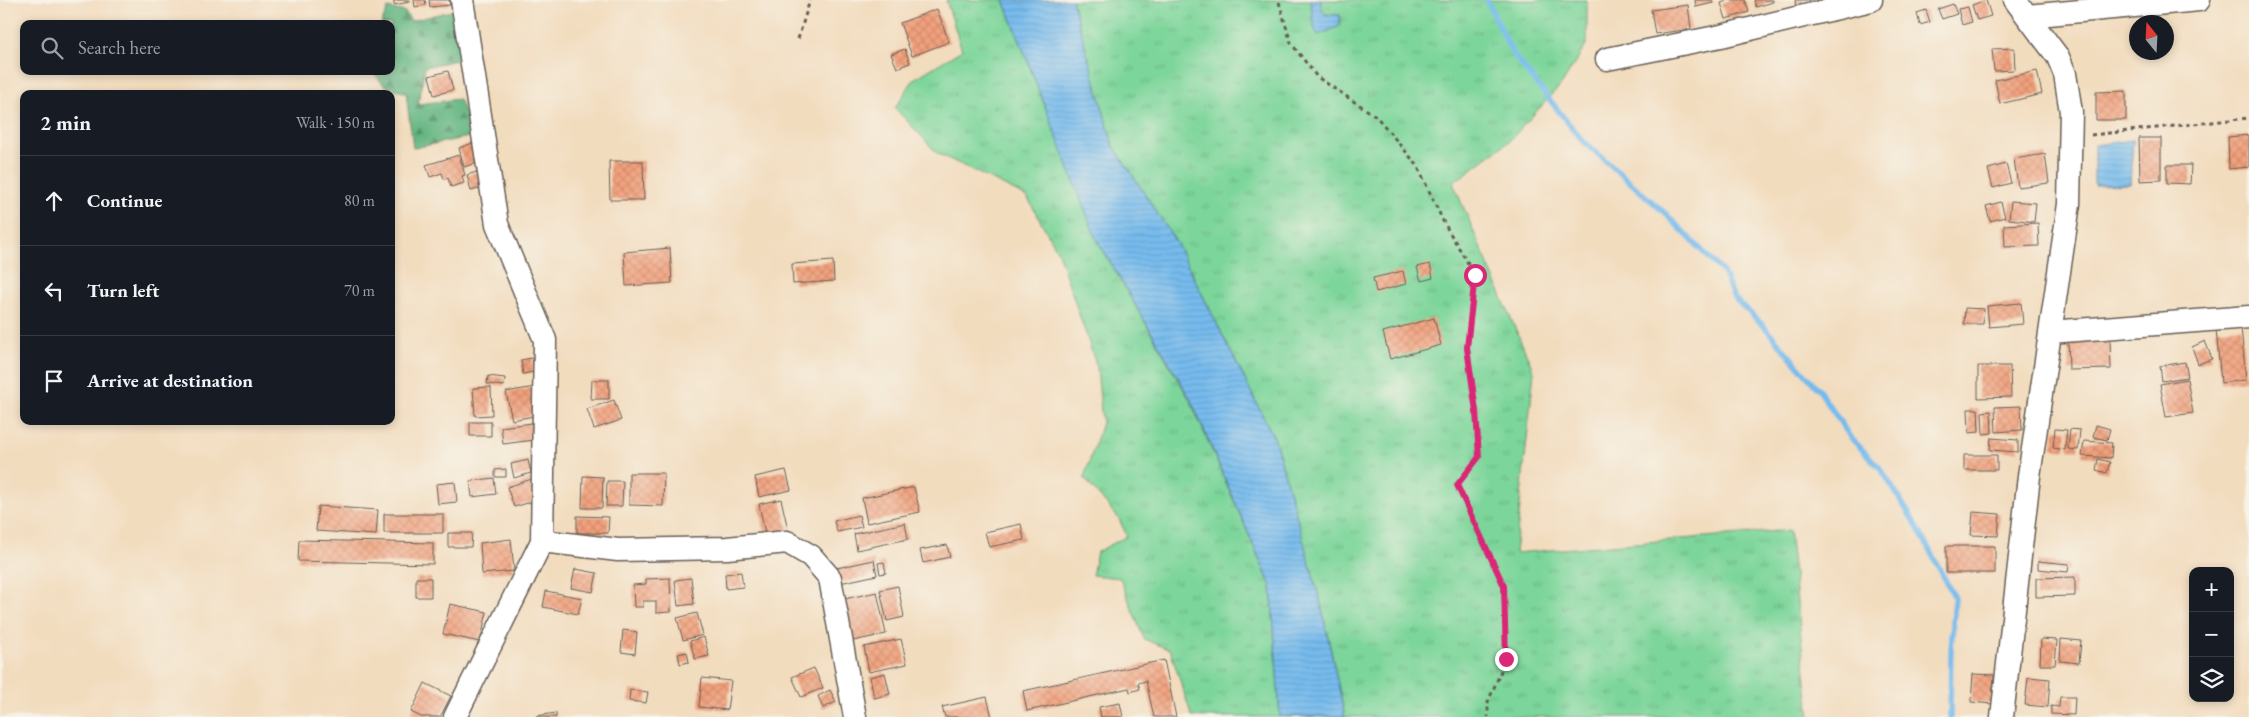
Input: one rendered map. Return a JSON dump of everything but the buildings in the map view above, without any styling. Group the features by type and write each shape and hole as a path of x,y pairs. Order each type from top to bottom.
{"street":[{"path":"455,717 542,541 545,340 497,224 462,0"},
{"path":"1607,59 1721,36 1870,0"},
{"path":"2021,8 2199,0"},
{"path":"2002,717 2029,476 2069,204 2071,112 2064,74 2058,57 2021,8"},
{"path":"2050,332 2249,317"},
{"path":"542,541 618,550 727,548 787,542 811,556 830,578 855,717"}],"path":[{"path":"798,39 810,0"},
{"path":"1279,2 1291,43 1317,77 1376,116 1417,165 1444,223 1475,275 1467,348 1476,411 1479,457 1457,485 1504,586 1506,659 1488,702 1488,717"},
{"path":"2070,137 2249,118"}],"green space":[{"path":"946,0 1004,0 1095,236 1190,400 1271,586 1280,717 1192,717 1170,650 1144,639 1120,578 1092,575 1097,552 1127,536 1119,519 1084,478 1102,423 1097,367 1058,252 1027,197 937,153 895,108 914,79 962,50"},
{"path":"1072,0 1587,0 1587,43 1562,84 1509,141 1453,183 1534,372 1515,553 1789,530 1810,717 1345,717 1320,600 1275,440 1176,242 1113,145"},
{"path":"388,8 405,12 411,21 455,10 461,59 425,67 418,104 459,99 474,136 413,148 406,93 384,85 375,75 395,75 395,20 383,20"}],"water":[{"path":"1004,0 1072,0 1113,145 1176,242 1275,440 1320,600 1345,717 1280,717 1271,586 1191,400 1095,236"},
{"path":"1310,0 1321,0 1321,7 1325,14 1340,15 1340,26 1318,35 1314,27"},
{"path":"2133,140 2130,184 2094,185 2094,145"}],"waterway":[{"path":"1487,0 1512,53 1582,140 1665,213 1723,272 1734,298 1763,325 1819,390 1850,437 1881,469 1916,525 1955,598 1951,650 1950,717"}],"route":[{"path":"1475,275 1467,348 1476,411 1479,457 1457,485 1504,586 1506,659"}]}
